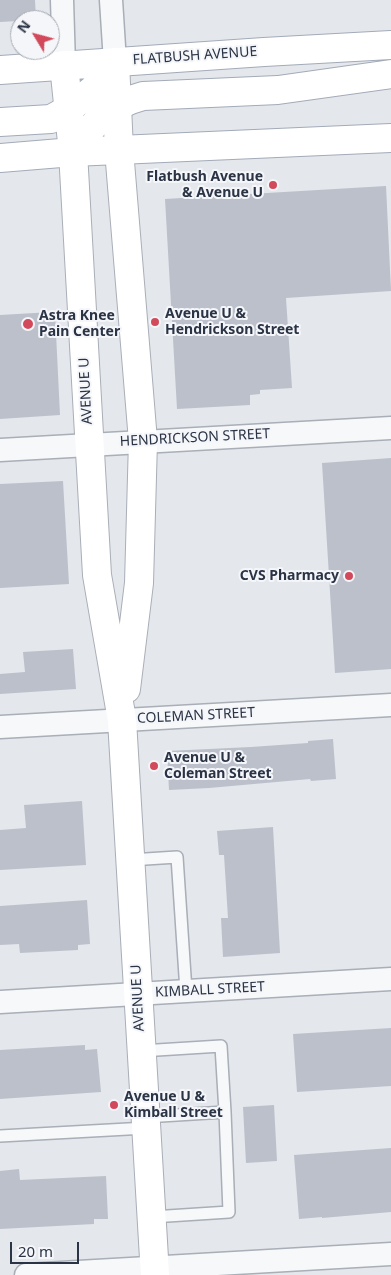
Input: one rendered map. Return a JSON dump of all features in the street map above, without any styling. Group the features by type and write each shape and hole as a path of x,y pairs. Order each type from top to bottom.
{"main road":[{"name":"FLATBUSH AVENUE","path":"0,70 391,45"},
{"name":"AVENUE U","path":"115,62 119,150 142,441 139,583 122,720"},
{"path":"0,122 52,119 69,109 101,83 115,62"},
{"name":"AVENUE U","path":"64,65 73,152 97,575 122,720 155,1271"},
{"path":"73,152 93,125 117,106 128,100 143,96 278,90 391,74"},
{"path":"0,158 73,152 391,138"}],"street":[{"name":"AVENUE U","path":"62,0 64,65"},
{"name":"AVENUE U","path":"111,0 115,62"},
{"name":"HENDRICKSON STREET","path":"0,450 391,428"},
{"name":"COLEMAN STREET","path":"0,727 391,704"},
{"name":"KIMBALL STREET","path":"0,1002 391,979"},
{"path":"26,1275 155,1271 391,1254"}],"lane":[{"path":"130,860 176,857 186,991"},
{"path":"141,1050 221,1046 229,1212 152,1217"},
{"path":"0,1136 146,1123 224,1112"}],"building":[{"path":"0,0 35,0 36,10 10,10 10,21 0,22"},
{"path":"386,186 391,291 286,298 292,388 260,390 260,394 250,395 250,405 177,409 165,199"},
{"path":"52,312 52,314 55,313 60,415 0,419 0,315"},
{"path":"391,458 391,669 335,673 322,463"},
{"path":"63,481 69,584 0,588 0,484"},
{"path":"73,649 76,689 0,694 0,674 25,672 23,652"},
{"path":"333,739 336,779 311,781 310,779 169,790 167,751 308,743 308,741"},
{"path":"82,801 86,865 0,870 0,830 26,828 24,805"},
{"path":"273,827 280,953 223,957 221,918 228,918 224,855 219,855 217,831"},
{"path":"87,900 90,944 78,945 78,950 20,953 19,944 0,945 0,906"},
{"path":"391,1028 391,1086 297,1092 293,1034"},
{"path":"85,1045 85,1050 97,1049 101,1092 0,1099 0,1050"},
{"path":"274,1105 277,1161 246,1163 243,1107"},
{"path":"391,1148 391,1212 299,1219 294,1155"},
{"path":"19,1169 20,1180 106,1176 108,1219 94,1219 94,1224 0,1229 0,1171"}],"place":[{"name":"Flatbush Avenue & Avenue U","path":"273,185"},
{"name":"Avenue U & Hendrickson Street","path":"155,322"},
{"name":"Astra Knee Pain Center","path":"28,324"},
{"name":"CVS Pharmacy","path":"349,576"},
{"name":"Avenue U & Coleman Street","path":"154,766"},
{"name":"Avenue U & Kimball Street","path":"114,1105"}]}
